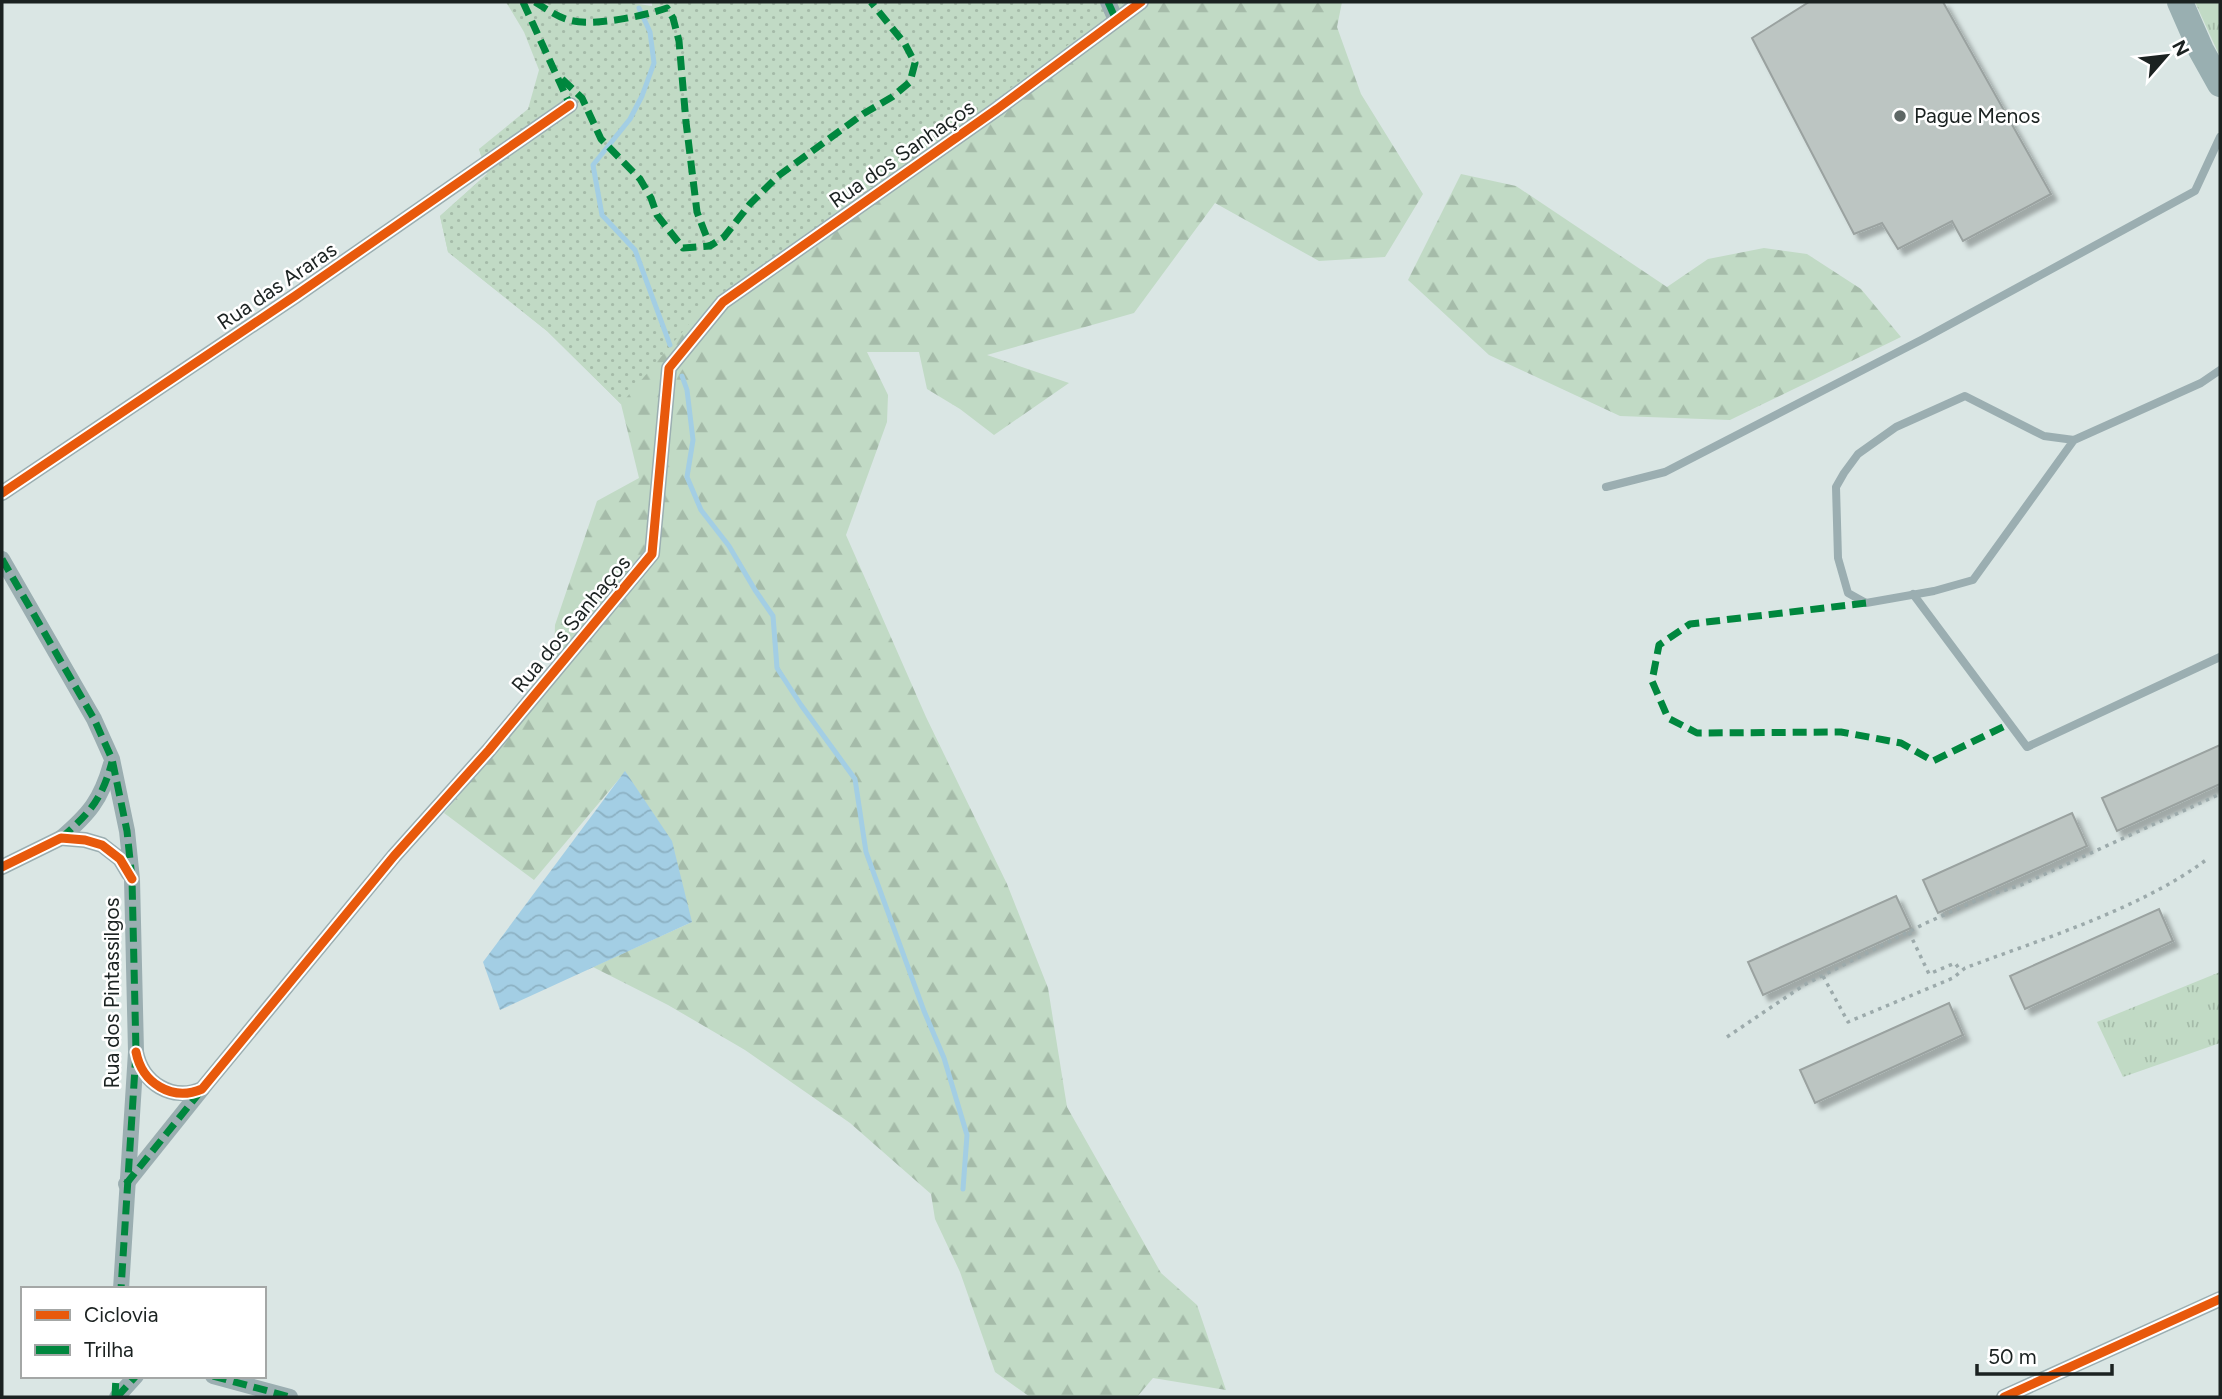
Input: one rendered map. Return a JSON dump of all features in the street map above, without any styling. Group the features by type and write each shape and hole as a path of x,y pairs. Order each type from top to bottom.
{"main road":[{"path":"2180,2 2201,50 2220,84"}],"street":[{"path":"1108,2 1116,19"},
{"name":"Rua dos Sanhaços","path":"126,1184 394,856 489,750 652,554 669,368 723,302 998,109 1141,2"},
{"name":"Rua das Araras","path":"2,493 323,277 570,105"},
{"name":"Rua dos Pintassilgos","path":"2,559 94,719 112,759 127,831 132,879 136,1052 121,1287"},
{"path":"2,867 61,838 86,816 106,784 112,759"},
{"path":"61,838 102,845 120,859 132,879"},
{"path":"136,1052 139,1065 147,1077 158,1086 176,1093 191,1094 202,1089"},
{"path":"2004,1397 2220,1299"},
{"path":"116,1378 116,1397"},
{"path":"116,1397 134,1378"},
{"path":"220,1378 290,1397"}],"lane":[{"path":"1606,487 1665,472 1923,339 2195,191 2220,137"},
{"path":"2074,440 2044,436 1965,396 1896,427 1858,454 1836,487 1838,558 1848,593 1866,603 1934,591 1973,580 2074,440 2201,383 2220,370"},
{"path":"1913,594 2026,747 2220,657"}],"path":[{"path":"1727,1037 1804,985 1909,932 1989,895 2021,885 2220,794"},
{"path":"1823,975 1847,1022 1953,978 1961,971 2119,908 2190,872 2206,860"},
{"path":"1909,932 1929,974 1955,963 1961,971"}],"green space":[{"path":"506,2 625,2 652,6 652,2 1125,2 932,147 706,304 621,404 547,331 448,252 440,216 487,174 479,149 528,109 539,70 524,32"},
{"path":"878,2 1342,2 1337,27 1361,94 1423,194 1385,257 1319,261 1215,203 1134,313 987,355 1069,383 994,435 960,409 927,389 919,352 867,352 888,395 887,422 846,535 926,717 1007,884 1048,988 1067,1107 1161,1273 1197,1305 1226,1390 1153,1378 1137,1397 1030,1397 995,1372 960,1272 935,1219 931,1194 850,1123 745,1050 668,1005 593,967 692,922 625,772 534,880 444,813 553,683 555,625 597,501 639,478 621,404 547,331 448,252 440,216 487,174 479,149"},
{"path":"2195,2 2218,2 2220,57"},
{"path":"1461,174 1516,186 1667,287 1708,259 1764,248 1807,254 1861,289 1901,337 1730,420 1620,416 1489,355 1408,280"},
{"path":"2220,972 2220,1043 2123,1077 2097,1022"}],"water":[{"path":"625,771 672,841 692,922 500,1010 483,962"}],"building":[{"name":"Pague Menos","path":"1809,2 1943,2 2051,194 1963,241 1952,221 1898,249 1882,223 1854,234 1752,38"},
{"path":"2220,745 2220,784 2117,831 2102,798"},
{"path":"2072,813 2087,846 1938,913 1923,880"},
{"path":"1896,896 1911,928 1763,995 1748,962"},
{"path":"2159,909 2173,941 2025,1009 2010,976"},
{"path":"1949,1003 1963,1035 1815,1103 1800,1070"}],"waterway":[{"path":"639,8 650,32 654,63 630,119 593,165 602,215 635,250 670,345"},
{"path":"682,376 687,390 693,440 687,477 701,510 729,546 773,616 777,668 855,779 866,852 944,1058 967,1135 963,1189"}],"marked path":[{"path":"523,2 570,105 565,109"},
{"path":"535,2 560,17 579,22 618,20 667,8 673,18 679,41 697,212 710,246"},
{"path":"562,79 582,98 601,139 640,179 657,215 683,248 710,246 724,237 750,204 778,176 910,82 915,63 905,44 871,2"},
{"path":"1108,2 1116,20"},
{"path":"2,559 94,719 112,759 127,831 132,879 136,1052 121,1287"},
{"path":"1866,603 1690,624 1659,645 1652,681 1668,718 1697,733 1841,732 1901,743 1933,761 2009,724"},
{"path":"61,838 94,805 112,762"},
{"path":"126,1184 200,1092"},
{"path":"115,1397 116,1378"},
{"path":"117,1397 134,1378"},
{"path":"220,1378 290,1397"}],"cycle path":[{"path":"136,1052 145,1073 160,1087 180,1093 202,1089 394,856 489,750 652,554 669,368 723,302 997,109 1141,2"},
{"path":"2,493 295,296 570,105"},
{"path":"2,867 61,838 85,840 102,845 120,859 132,879"},
{"path":"2004,1397 2220,1299"}],"place":[{"name":"Pague Menos","path":"1900,116"}]}
